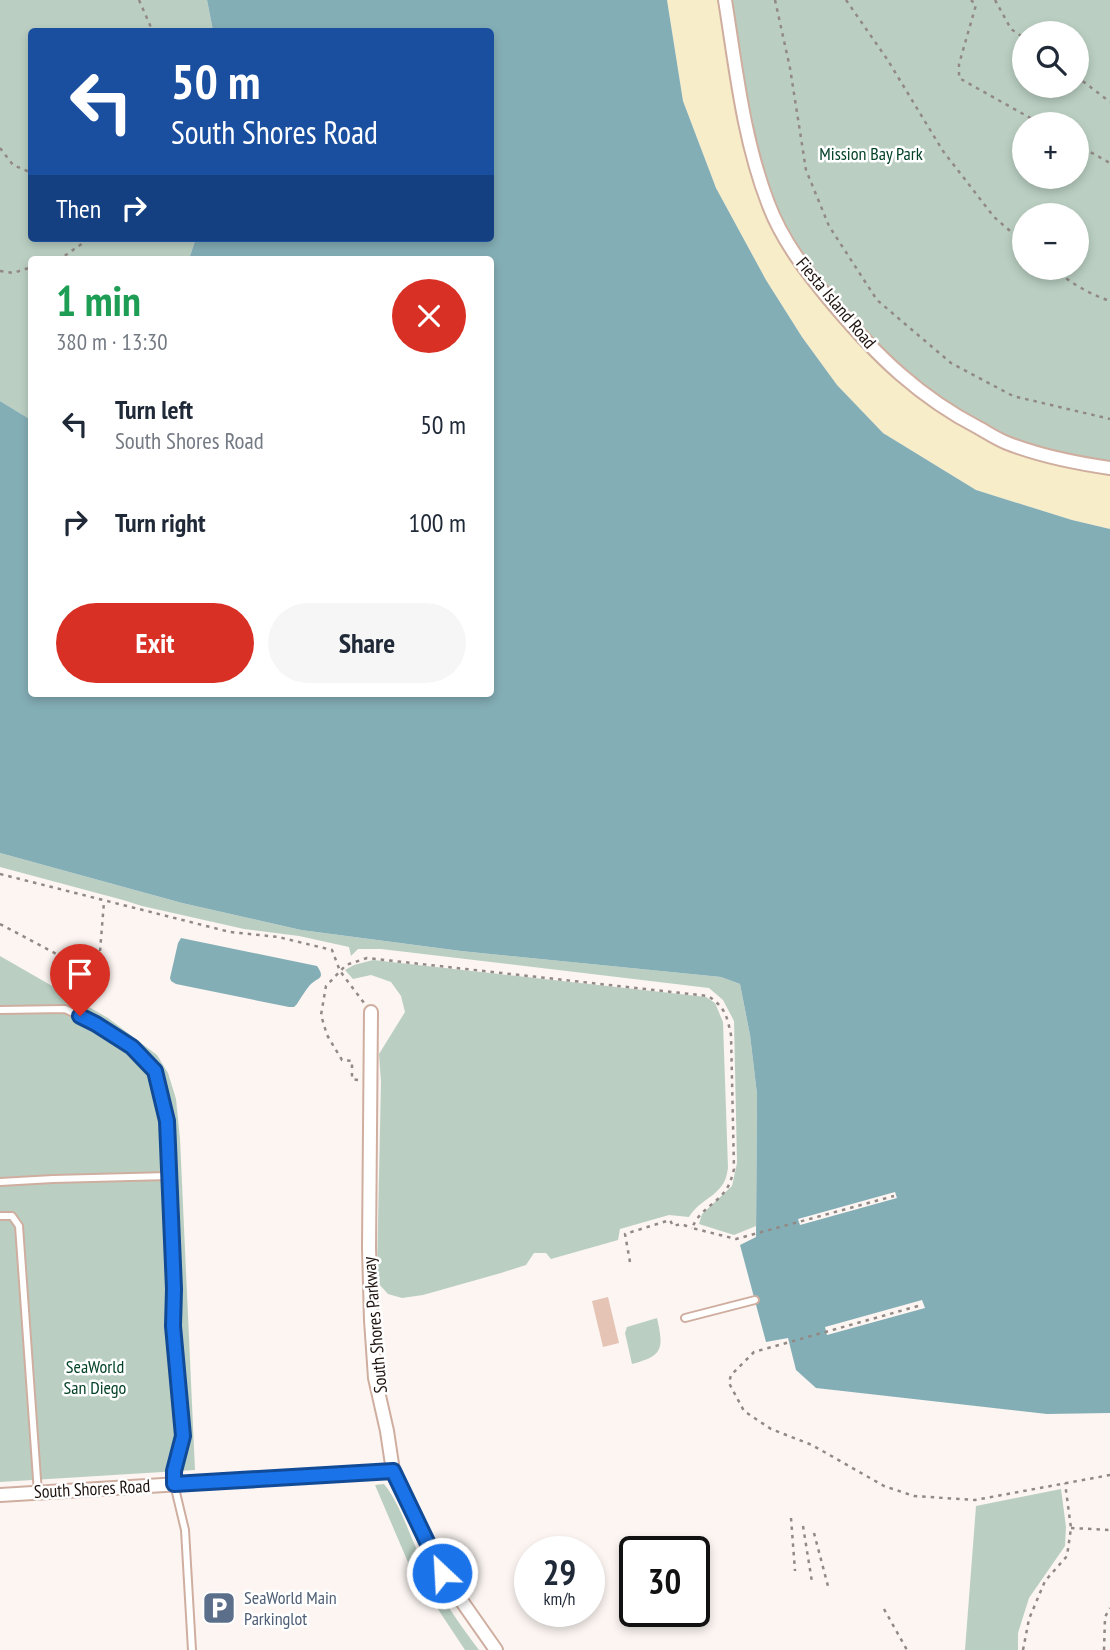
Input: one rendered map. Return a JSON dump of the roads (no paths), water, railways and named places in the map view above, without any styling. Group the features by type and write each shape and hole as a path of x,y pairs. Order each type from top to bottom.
{"street":[{"name":"Fiesta Island Road","path":"725,0 747,134 768,203 782,233 816,284 861,336 908,381 949,412 1006,443 1070,463 1110,468"},
{"name":"South Shores Parkway","path":"371,1012 371,1320 375,1378 393,1471 442,1573 496,1650"},
{"name":"South Shores Road","path":"0,1495 393,1471"}],"lane":[{"path":"0,1010 65,1009 96,1024 132,1047 155,1071 167,1121 173,1326 183,1436 174,1471 174,1484 186,1530 192,1650"},
{"path":"0,1182 169,1176"},
{"path":"0,1216 12,1216 19,1226 38,1493"},
{"path":"685,1318 755,1300"}],"water":[{"path":"207,0 667,0 683,101 716,188 766,280 802,337 837,385 883,433 976,490 1110,529 1110,1413 1047,1414 816,1388 796,1370 788,1338 766,1342 740,1245 756,1237 757,1094 740,984 721,977 461,951 301,930 182,903 0,853 0,401 28,418 28,697 494,697 494,256 190,256 195,242 494,242 494,28 212,28"},
{"path":"181,938 317,966 321,976 309,986 294,1007 176,984 170,978"}],"place":[{"name":"SeaWorld Main Parkinglot","path":"219,1608"}],"park label":[{"name":"Mission Bay Park","path":"871,154"},
{"name":"SeaWorld San Diego","path":"95,1377"}]}
